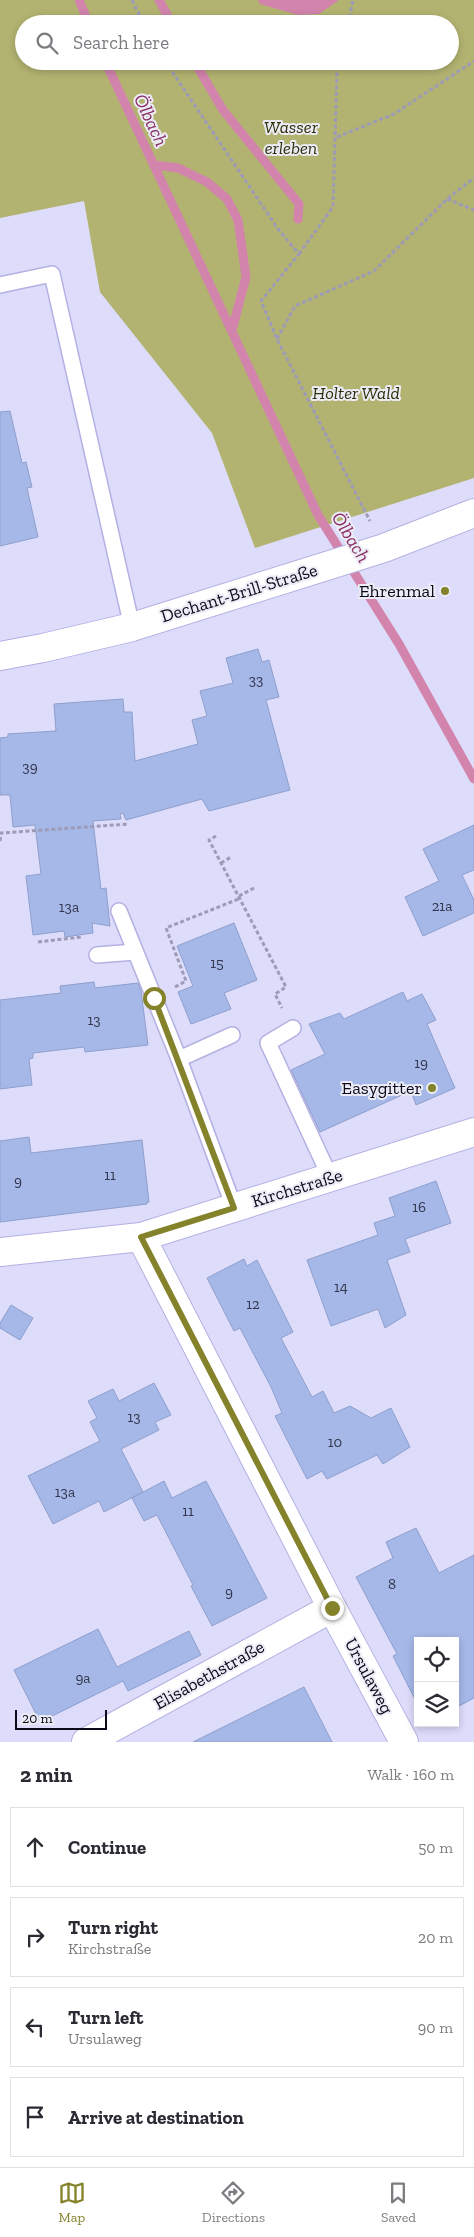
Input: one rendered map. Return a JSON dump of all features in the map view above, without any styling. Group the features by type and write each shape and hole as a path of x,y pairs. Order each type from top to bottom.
{"street":[{"name":"Dechant-Brill-Straße","path":"0,656 44,648 132,626 375,551 474,513"},
{"name":"Kirchstraße","path":"0,1252 141,1237 474,1132"},
{"name":"Ursulaweg","path":"141,1237 332,1608 404,1742"},
{"name":"Elisabethstraße","path":"86,1742 332,1608"}],"lane":[{"path":"0,285 52,274 132,626"},
{"path":"119,911 179,1059 234,1208"},
{"path":"97,955 135,952"},
{"path":"293,1028 268,1043 330,1178"},
{"path":"179,1059 232,1035"}],"path":[{"path":"132,0 140,15"},
{"path":"350,15 353,0"},
{"path":"337,137 394,114 474,61"},
{"path":"171,70 278,229 299,254"},
{"path":"338,70 337,137 333,207 299,254 261,301 375,551"},
{"path":"277,339 296,306 374,271 447,199 474,178"},
{"path":"447,199 474,210"},
{"path":"0,841 1,833 128,824"},
{"path":"216,836 209,840 286,987 274,994 293,1028"},
{"path":"221,863 232,857"},
{"path":"154,998 186,981 166,928 240,897 254,888"}],"green space":[{"name":"Holter Wald","path":"0,0 474,0 474,478 255,548 212,433 100,292 84,201 0,218"}],"shaded area":[{"path":"258,0 339,0 319,14 298,15 260,4"}],"building":[{"path":"10,411 22,463 26,462 32,487 27,488 38,537 0,546 0,412"},
{"path":"258,649 262,662 269,660 279,697 266,700 290,790 209,811 202,799 126,820 123,813 120,814 121,819 93,821 101,889 106,888 110,926 92,923 93,933 65,937 64,931 33,935 26,876 41,874 35,825 13,827 10,795 0,795 0,738 8,737 8,734 56,731 54,704 123,699 124,712 132,712 135,761 198,744 192,720 207,716 200,691 233,683 226,658"},
{"path":"474,825 474,870 462,875 474,900 474,913 423,936 405,897 439,881 423,849"},
{"path":"234,923 257,980 224,993 231,1009 191,1024 178,992 193,986 177,946"},
{"path":"94,982 95,988 138,983 141,991 148,1045 85,1052 84,1047 33,1053 33,1058 29,1059 32,1085 0,1089 0,1000 61,993 60,986"},
{"path":"403,992 407,1001 422,994 436,1020 427,1024 455,1088 416,1105 411,1091 320,1132 291,1070 325,1054 309,1024 340,1013 344,1019"},
{"path":"29,1137 31,1153 142,1140 149,1202 147,1204 0,1222 0,1141"},
{"path":"436,1181 451,1223 405,1239 410,1252 387,1260 406,1315 385,1328 378,1309 331,1326 307,1260 378,1235 374,1223 395,1216 389,1198"},
{"path":"244,1259 247,1266 257,1260 293,1332 281,1338 312,1397 323,1391 334,1413 350,1406 371,1418 391,1408 410,1447 383,1464 377,1455 327,1479 322,1471 307,1479 275,1416 282,1413 271,1387 240,1328 234,1331 207,1278"},
{"path":"11,1305 33,1318 20,1340 0,1328 0,1323"},
{"path":"154,1383 171,1415 155,1422 159,1430 121,1449 143,1492 104,1512 99,1501 53,1524 28,1476 100,1441 90,1422 97,1418 88,1401 113,1389 119,1401"},
{"path":"164,1481 172,1498 206,1481 267,1598 212,1626 157,1515 144,1521 132,1498"},
{"path":"416,1528 439,1573 474,1555 474,1698 459,1706 459,1637 414,1637 414,1697 393,1656 397,1654 356,1577 393,1558 386,1542"},
{"path":"98,1629 117,1667 189,1631 201,1655 128,1691 123,1681 40,1722 14,1670"},
{"path":"304,1687 332,1742 193,1742"}],"waterway":[{"name":"Ölbach","path":"79,0 85,15"},
{"name":"Ölbach","path":"159,0 167,15"},
{"name":"Ölbach","path":"109,70 318,515 399,644 474,779"},
{"name":"Ölbach","path":"199,70 223,110 299,204 298,219"},
{"name":"Ölbach","path":"154,165 178,168 207,182 227,199 238,220 246,277 232,330"}],"place":[{"name":"Ehrenmal","path":"445,591"},
{"name":"Easygitter","path":"432,1088"}],"route":[{"path":"154,998 179,1059 234,1208 141,1237 332,1608"}],"park label":[{"name":"Wasser erleben","path":"291,137"}]}
